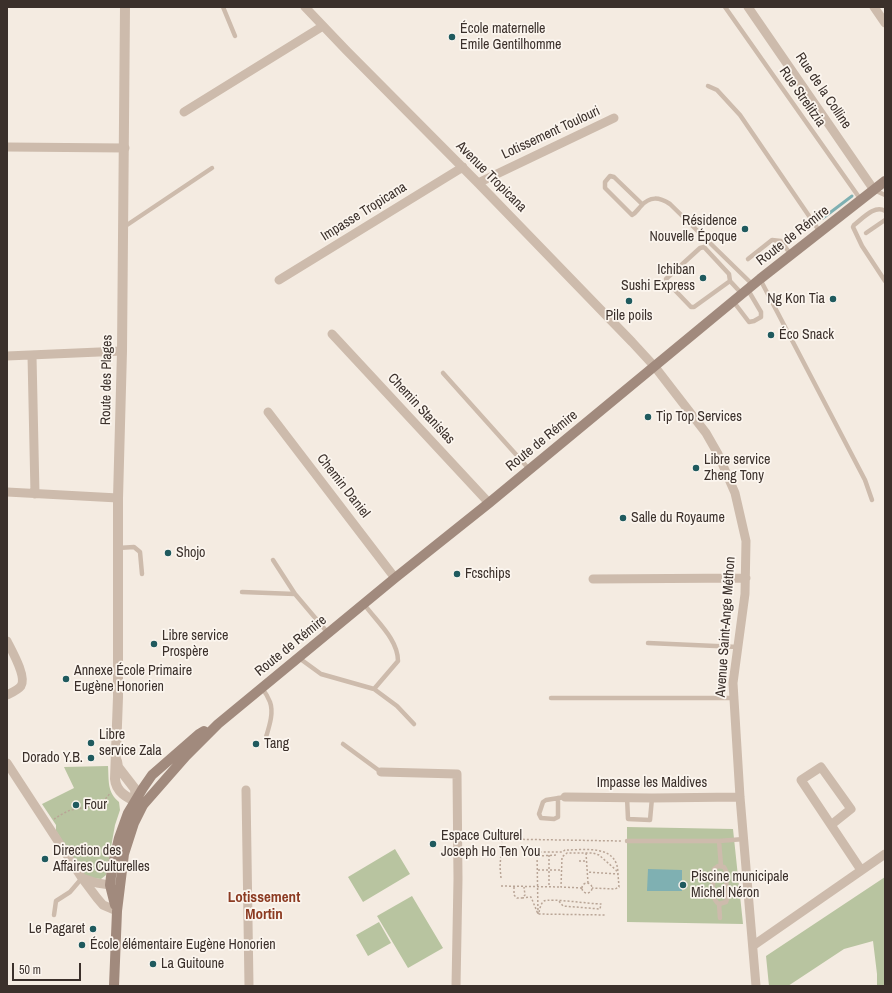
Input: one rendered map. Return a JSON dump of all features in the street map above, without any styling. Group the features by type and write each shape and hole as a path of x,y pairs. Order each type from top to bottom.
{"main road":[{"name":"Route de Rémire","path":"117,911 110,885 118,838 128,814 218,724 655,367 750,287 885,181"},
{"name":"Route de Rémire","path":"117,911 124,854 143,788 152,775 199,734 218,724"},
{"path":"114,986 117,911"}],"street":[{"name":"Route des Plages","path":"115,785 118,697 118,498 122,351 126,7"},
{"name":"Avenue Tropicana","path":"305,7 478,183 655,367"},
{"name":"Rue de la Colline","path":"748,7 874,190"},
{"path":"874,7 885,23"},
{"path":"184,112 323,26"},
{"name":"Lotissement Toulouri","path":"478,183 614,118"},
{"path":"7,147 125,148"},
{"name":"Impasse Tropicana","path":"279,280 462,167"},
{"name":"Chemin Stanislas","path":"332,334 489,503"},
{"path":"7,356 122,351"},
{"path":"32,356 35,494"},
{"name":"Avenue Saint-Ange Méthon","path":"655,367 706,433 718,454 734,493 746,541 745,594 732,683 740,796 754,945 756,986"},
{"name":"Chemin Daniel","path":"268,412 396,578"},
{"path":"7,492 118,498"},
{"path":"593,579 746,578"},
{"path":"7,641 22,674 23,681 18,689 7,695"},
{"name":"Route des Plages","path":"115,754 118,767 135,789 139,803"},
{"path":"7,763 82,878 103,905 117,911"},
{"path":"831,825 851,809 821,767 801,780 831,825 861,870"},
{"path":"381,772 457,774 458,878 456,986"},
{"path":"126,778 134,782 140,782 152,775"},
{"path":"115,785 127,798 139,803"},
{"path":"246,790 248,986"},
{"name":"Impasse les Maldives","path":"561,798 740,796"},
{"path":"754,945 885,854"},
{"path":"82,878 97,883 110,885 119,898"}],"lane":[{"path":"223,7 235,36"},
{"name":"Rue Strelitzia","path":"725,7 861,200"},
{"path":"708,86 717,90 740,115 820,232"},
{"path":"124,227 212,168"},
{"path":"642,204 614,177 610,176 605,182 604,188 632,215 642,204 651,198 663,200 670,204 750,287 865,480 872,500"},
{"path":"874,190 885,195"},
{"path":"885,212 882,209 876,209 853,227 862,246 885,281"},
{"path":"866,233 885,220"},
{"path":"748,259 772,240 780,241 791,254"},
{"path":"704,247 729,274 730,281 694,308 690,307 666,279 700,248 704,247"},
{"path":"730,281 750,287 761,312 761,317 749,322 733,301"},
{"path":"443,373 530,469"},
{"path":"118,548 134,547 140,552 142,574"},
{"path":"273,560 295,594 328,633"},
{"path":"242,592 295,594"},
{"path":"364,604 394,643 398,652 398,661 374,689"},
{"path":"648,643 738,648"},
{"path":"299,658 321,674 374,689 397,706 414,724"},
{"path":"262,688 270,703 271,709 266,738"},
{"path":"551,698 733,698"},
{"path":"343,744 381,772"},
{"path":"627,797 628,819 650,820 652,798"},
{"path":"561,798 558,817 541,818 539,814 543,802 546,800 561,798"},
{"path":"627,841 744,839"},
{"path":"719,840 721,866 724,867 726,871 727,900 726,902 719,904"},
{"path":"720,918 719,904 716,902 713,895 714,869 721,866"},
{"path":"54,915 56,901 70,892 82,878"}],"path":[{"path":"47,823 69,810 94,806 107,799 115,785"},
{"path":"501,878 500,867 502,838 627,841"},
{"path":"538,914 537,856 539,852 600,850 606,852 618,865 619,887 616,889 592,888"},
{"path":"561,887 562,857 567,853 599,855 616,870 618,874"},
{"path":"586,853 588,883 591,884 592,888"},
{"path":"549,855 549,887"},
{"path":"537,856 558,855"},
{"path":"579,861 587,861"},
{"path":"538,870 562,870"},
{"path":"587,872 618,874"},
{"path":"582,888 583,884 588,883"},
{"path":"501,886 582,888 584,892 587,893 590,892 592,888"},
{"path":"514,887 514,895 517,898 531,897 538,914"},
{"path":"522,898 525,895 524,887"},
{"path":"538,914 542,902 546,900 558,900 601,904 600,910 563,906 558,900"},
{"path":"538,914 605,915"}],"green space":[{"path":"108,766 112,794 119,802 120,810 115,825 106,875 101,879 91,878 84,875 56,831 56,825 42,804 74,788 64,767"},
{"name":"Piscine municipale Michel Néron","path":"627,827 733,829 743,924 627,922"},
{"path":"395,849 410,874 363,902 348,877"},
{"path":"885,877 885,986 877,986 873,941 844,949 788,986 769,986 766,956"},
{"path":"412,896 443,948 408,968 377,916"},
{"path":"379,922 391,943 368,956 356,935"}],"water":[{"path":"648,869 682,870 682,891 647,891"}],"waterway":[{"path":"823,218 852,196"}],"place":[{"name":"École maternelle Emile Gentilhomme","path":"452,37"},
{"name":"Résidence Nouvelle Époque","path":"745,229"},
{"name":"Ichiban Sushi Express","path":"703,278"},
{"name":"Ng Kon Tia","path":"833,299"},
{"name":"Pile poils","path":"629,301"},
{"name":"Éco Snack","path":"771,335"},
{"name":"Tip Top Services","path":"648,417"},
{"name":"Libre service Zheng Tony","path":"696,468"},
{"name":"Salle du Royaume","path":"623,518"},
{"name":"Shojo","path":"168,553"},
{"name":"Fcschips","path":"457,574"},
{"name":"Libre service Prospère","path":"154,644"},
{"name":"Annexe École Primaire Eugène Honorien","path":"66,679"},
{"name":"Libre service Zala","path":"91,743"},
{"name":"Tang","path":"256,744"},
{"name":"Dorado Y.B.","path":"91,758"},
{"name":"Four","path":"76,805"},
{"name":"Espace Culturel Joseph Ho Ten You","path":"433,844"},
{"name":"Direction des Affaires Culturelles","path":"45,859"},
{"name":"Piscine municipale Michel Néron","path":"683,885"},
{"name":"Le Pagaret","path":"93,929"},
{"name":"École élémentaire Eugène Honorien","path":"82,945"},
{"name":"La Guitoune","path":"153,964"}],"district":[{"name":"Lotissement Mortin","path":"264,906"}]}
